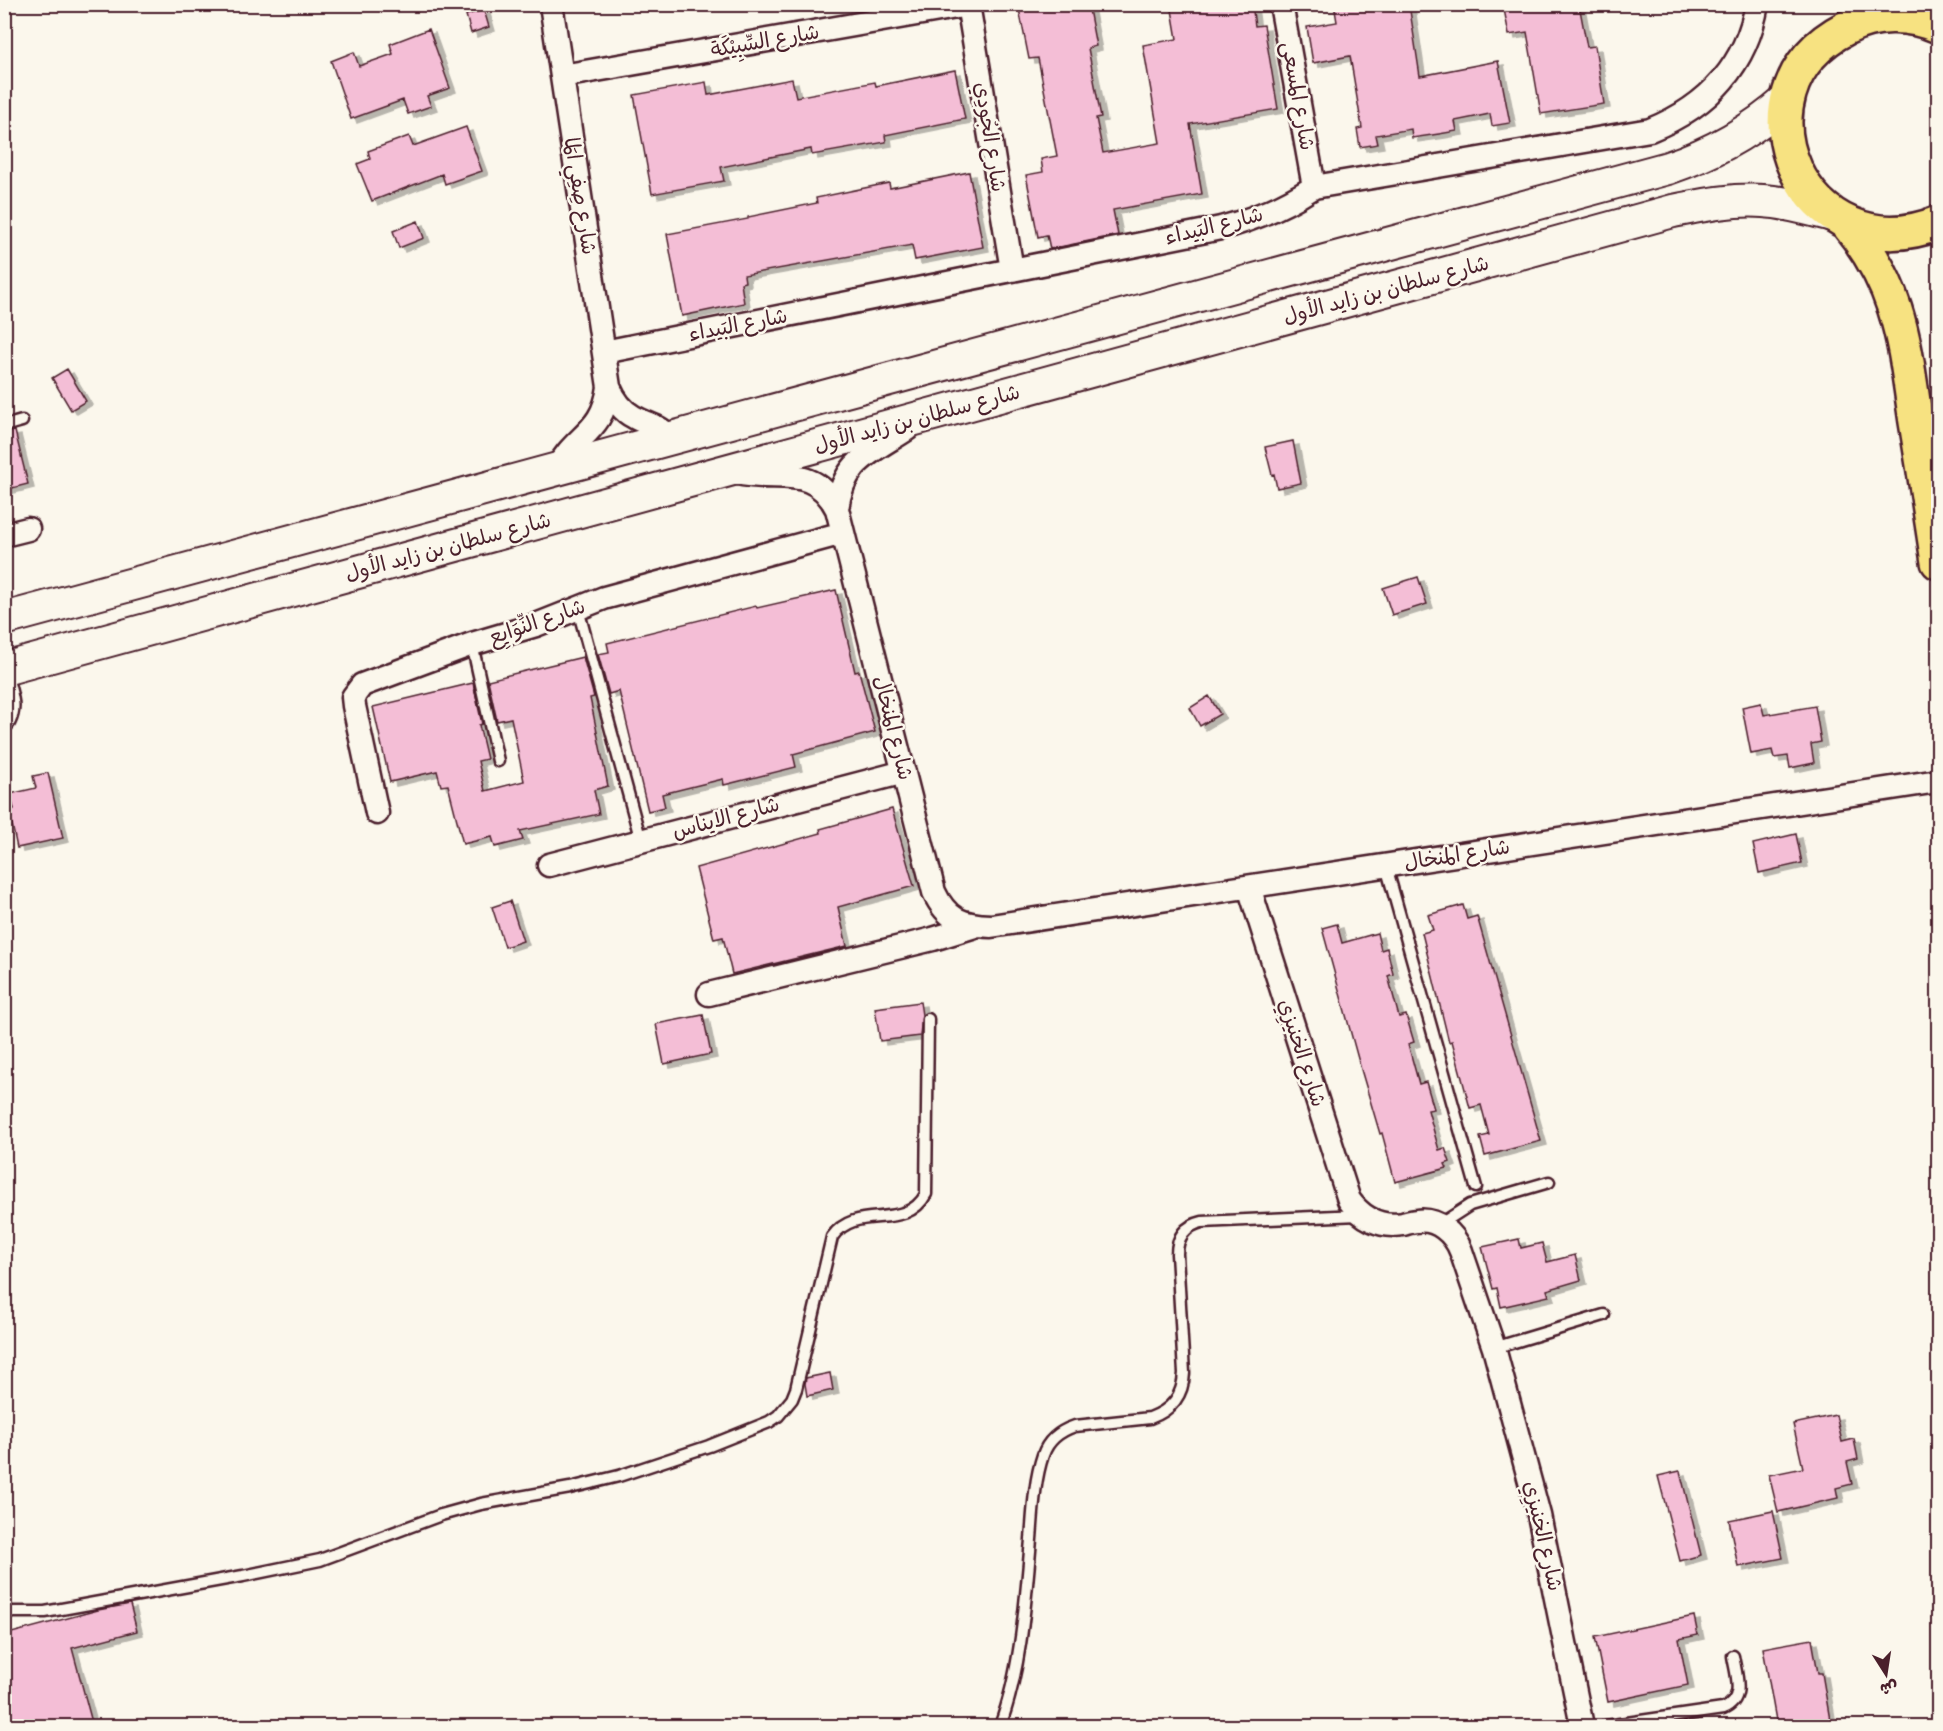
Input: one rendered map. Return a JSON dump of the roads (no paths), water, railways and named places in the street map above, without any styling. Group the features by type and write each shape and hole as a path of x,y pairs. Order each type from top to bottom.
{"main road":[{"path":"1818,46 1833,4"},
{"path":"1931,18 1895,16 1874,18 1835,33 1818,46 1804,62 1787,100 1785,122 1786,144 1792,165 1802,184 1816,201 1840,219 1860,239 1882,275 1898,314 1938,562"},
{"name":"شارع سلطان بن زايد الأول","path":"4,619 1668,168 1711,152 1732,141 1761,122 1787,100"},
{"name":"شارع سلطان بن زايد الأول","path":"4,669 1673,211 1718,202 1763,201 1786,204 1840,219"},
{"path":"1840,219 1866,230 1885,233 1924,229 1938,223"}],"street":[{"name":"شارع صِفِي المَا","path":"551,4 609,387 608,398 599,420 568,451 556,470"},
{"name":"شارع المسعى","path":"1281,4 1314,187"},
{"name":"شارع البَيداء","path":"604,352 1241,223 1279,208 1314,187 1630,135 1668,122 1703,100 1730,70 1750,34 1757,4"},
{"name":"شارع السِّبِيْكَة","path":"562,76 968,5"},
{"name":"شارع الجُودِي","path":"968,5 1012,270"},
{"name":"شارع صِفِي المَا","path":"609,387 625,411 633,417 659,426 672,438"},
{"path":"837,509 842,487 853,466 870,451 897,436 922,418"},
{"name":"شارع المنخال","path":"727,471 756,476 785,475 807,479 825,491 837,509 938,899 951,917 963,923 991,926 1938,781"},
{"path":"4,535 28,529"},
{"name":"شارع النِّوَايِع","path":"377,813 353,697 357,689 371,680 472,644 536,625 604,598 843,532"},
{"path":"4,688 8,702 8,711 4,720"},
{"name":"شارع الايناس","path":"549,865 904,772"},
{"name":"شارع الخنيزِي","path":"1249,887 1346,1191 1355,1208 1362,1215"},
{"name":"شارع المنخال","path":"709,994 933,939 975,926"},
{"path":"1362,1215 1370,1220 1391,1226 1416,1221 1439,1225"},
{"name":"شارع الخنيزِي","path":"1439,1225 1458,1243 1494,1348 1539,1515 1582,1726"}],"lane":[{"path":"4,426 21,421"},
{"path":"578,609 641,841"},
{"path":"472,644 498,760"},
{"path":"1386,866 1478,1195"},
{"path":"4,1612 45,1611 320,1560 461,1510 570,1488 668,1461 769,1422 778,1416 792,1399 796,1389 832,1237 841,1226 854,1220 910,1212 926,1194 928,1019"},
{"path":"1439,1225 1478,1195 1549,1182"},
{"path":"1000,1726 1014,1676 1033,1512 1043,1455 1054,1437 1064,1430 1075,1426 1150,1418 1161,1414 1176,1401 1181,1392 1184,1373 1177,1245 1185,1230 1202,1222 1362,1215"},
{"path":"1494,1348 1604,1315"},
{"path":"1606,1726 1723,1709 1729,1706 1737,1696 1738,1689 1733,1656"}]}
